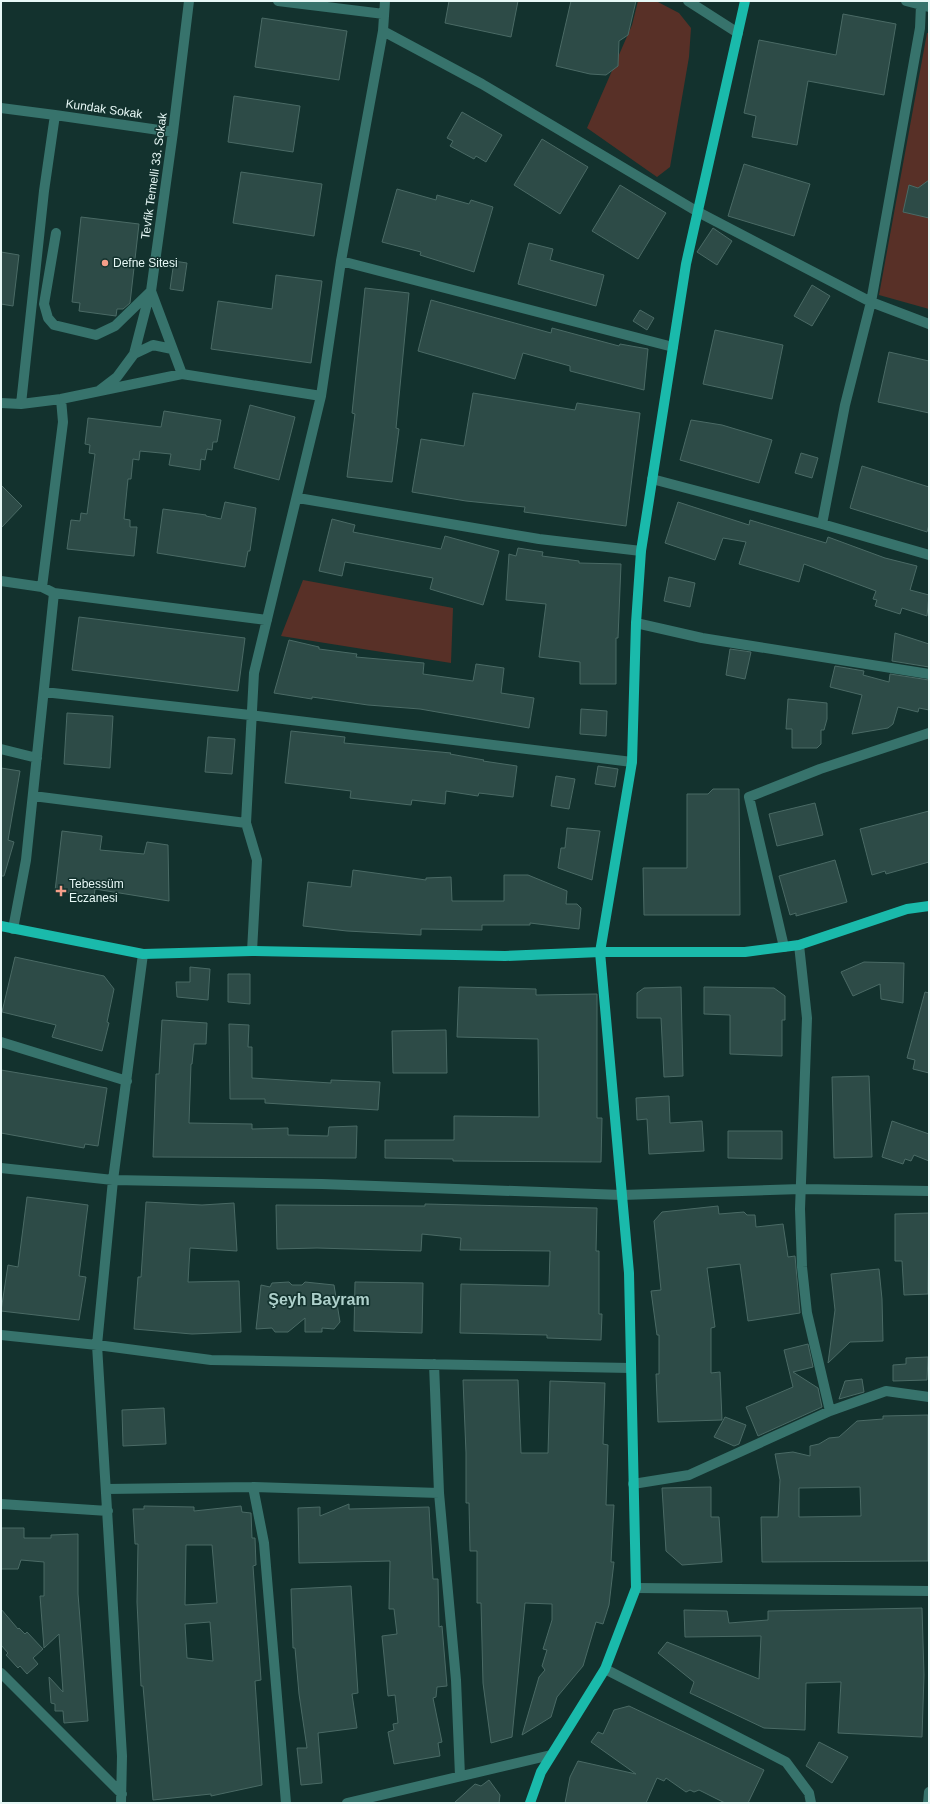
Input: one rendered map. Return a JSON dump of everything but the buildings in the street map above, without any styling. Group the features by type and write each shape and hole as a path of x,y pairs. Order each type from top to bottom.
{"main road":[{"path":"530,1803 541,1772 605,1669 636,1588 629,1273 600,952 632,762 636,623 641,551 686,264 745,1"},
{"path":"1,926 143,954 252,951 505,956 600,952 744,952 799,946 907,909 929,906"}],"street":[{"name":"Tevfik Temelli 33. Sokak","path":"182,374 151,291 174,132 189,1"},
{"path":"278,1 384,14"},
{"path":"252,951 257,860 246,824 250,715 254,673 298,498 321,396 341,261 383,31 385,1"},
{"path":"688,1 738,33"},
{"path":"822,524 845,405 871,302 925,6 906,1"},
{"path":"383,31 482,84 698,212 871,302 929,324"},
{"name":"Kundak Sokak","path":"1,108 174,132"},
{"path":"21,404 44,191 55,115"},
{"path":"56,233 44,304 48,318 54,325 96,335 115,326 151,291"},
{"path":"341,261 673,347"},
{"path":"98,392 117,377 134,354 151,291"},
{"path":"134,354 152,345 172,349"},
{"path":"1,403 21,404 61,399 182,374 321,396"},
{"path":"42,587 63,422 61,399"},
{"path":"652,479 822,524 929,555"},
{"path":"298,498 539,539 641,551"},
{"path":"1,581 42,587 54,593 267,620"},
{"path":"13,929 26,860 54,593"},
{"path":"636,623 702,638 929,674"},
{"path":"44,692 250,715 632,762"},
{"path":"784,947 749,798 820,769 929,733"},
{"path":"1,749 37,758"},
{"path":"33,796 246,824"},
{"path":"799,946 807,1018 801,1190 802,1267 807,1312 830,1411"},
{"path":"121,1798 122,1756 107,1489 97,1345 113,1180 143,954"},
{"path":"1,1042 127,1080"},
{"path":"1,1168 113,1180 322,1184 622,1195 801,1190 929,1191"},
{"path":"1,1335 97,1345 212,1360 631,1368"},
{"path":"434,1364 439,1493 456,1680 460,1776"},
{"path":"634,1484 689,1475 830,1411 886,1391 929,1398"},
{"path":"107,1489 253,1487 439,1493"},
{"path":"253,1487 264,1544 286,1803"},
{"path":"1,1504 108,1511"},
{"path":"636,1588 929,1591"},
{"path":"605,1669 786,1762 809,1793 811,1803"},
{"path":"1,1673 121,1798"},
{"path":"347,1803 551,1755"},
{"path":"928,1803 929,1792"}],"shaded area":[{"path":"638,1 656,1 679,13 691,28 689,57 670,167 657,177 587,128 632,25"},
{"path":"927,33 929,33 929,309 879,295"},
{"path":"303,580 453,608 451,663 281,636"}],"place":[{"name":"Defne Sitesi","path":"105,263"},
{"name":"Tebessüm Eczanesi","path":"61,891"}],"district":[{"name":"Şeyh Bayram","path":"319,1299"}]}
